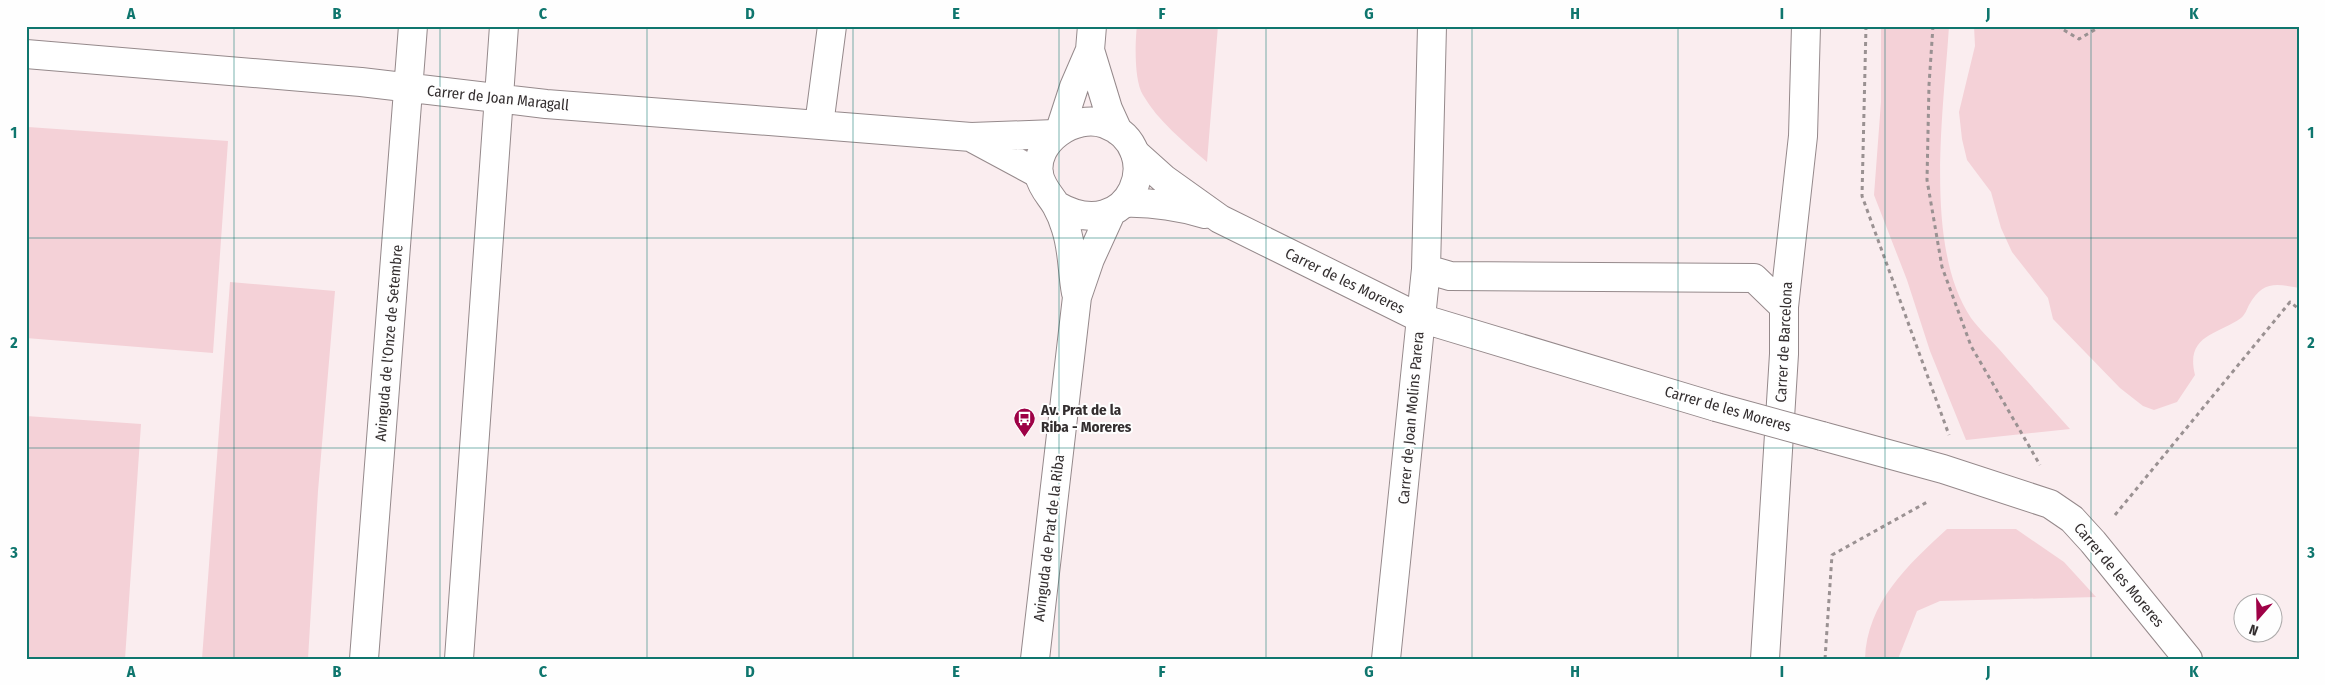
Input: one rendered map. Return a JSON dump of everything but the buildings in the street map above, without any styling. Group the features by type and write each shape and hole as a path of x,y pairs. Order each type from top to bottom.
{"street":[{"name":"Avinguda de l'Onze de Setembre","path":"364,659 410,88 413,26"},
{"path":"459,659 504,26"},
{"path":"819,125 832,26"},
{"name":"Carrer de Joan Molins Parera","path":"1386,659 1426,269 1432,26"},
{"name":"Carrer de Barcelona","path":"1765,659 1783,364 1784,307 1803,136 1806,26"},
{"path":"1091,38 1108,109 1118,131"},
{"path":"1077,297 1066,230 1056,205 1045,190 1039,174 1044,150 1058,132 1091,38"},
{"name":"Carrer de Joan Maragall","path":"26,54 410,88 500,98 971,137 1058,132"},
{"path":"1058,132 1074,124 1096,121 1118,131 1127,139 1135,153 1138,166 1134,188 1118,208 1090,259 1077,297"},
{"name":"Carrer de Joan Maragall","path":"971,137 1039,174"},
{"name":"Carrer de les Moreres","path":"1135,153 1164,180 1220,219 1420,318 1716,407 1943,469 2050,504 2072,519 2093,542 2188,659"},
{"name":"Carrer de les Moreres","path":"1118,208 1152,202 1220,219"},
{"path":"1056,205 1079,216 1091,217 1118,208"},
{"path":"1426,269 1450,276 1754,278 1784,307"},
{"name":"Avinguda de Prat de la Riba","path":"1035,659 1077,297"}],"path":[{"path":"1825,659 1832,555 1933,498 1950,440 1862,196 1866,26"},
{"path":"1934,26 1929,84 1927,180 1942,267 1971,346 2044,470"},
{"path":"2058,26 2078,39 2101,26"},
{"path":"2093,542 2290,302 2299,309"}],"shaded area":[{"path":"1137,26 1218,26 1207,162 1156,114 1143,95 1137,71"},
{"path":"1881,26 1949,26 1940,176 1942,216 1947,254 1956,288 1974,322 2070,429 1966,440 1930,351 1907,280 1874,195 1881,102"},
{"path":"1974,26 2299,26 2299,288 2276,285 2264,288 2254,297 2241,318 2205,338 2195,352 2193,362 2195,375 2177,402 2154,410 2143,406 2120,388 2053,319 2048,298 2012,252 2001,228 1991,192 1967,160 1962,139 1959,112 1975,46"},
{"path":"28,127 228,141 213,353 26,338"},
{"path":"230,282 335,291 318,491 308,659 202,659"},
{"path":"26,416 141,424 125,659 26,659"},
{"path":"1947,529 2016,529 2064,562 2096,597 1940,601 1917,611 1898,659 1865,659 1867,639 1873,620 1892,586 1918,556"}],"place":[{"name":"Av. Prat de la Riba - Moreres","path":"1025,438"}]}
